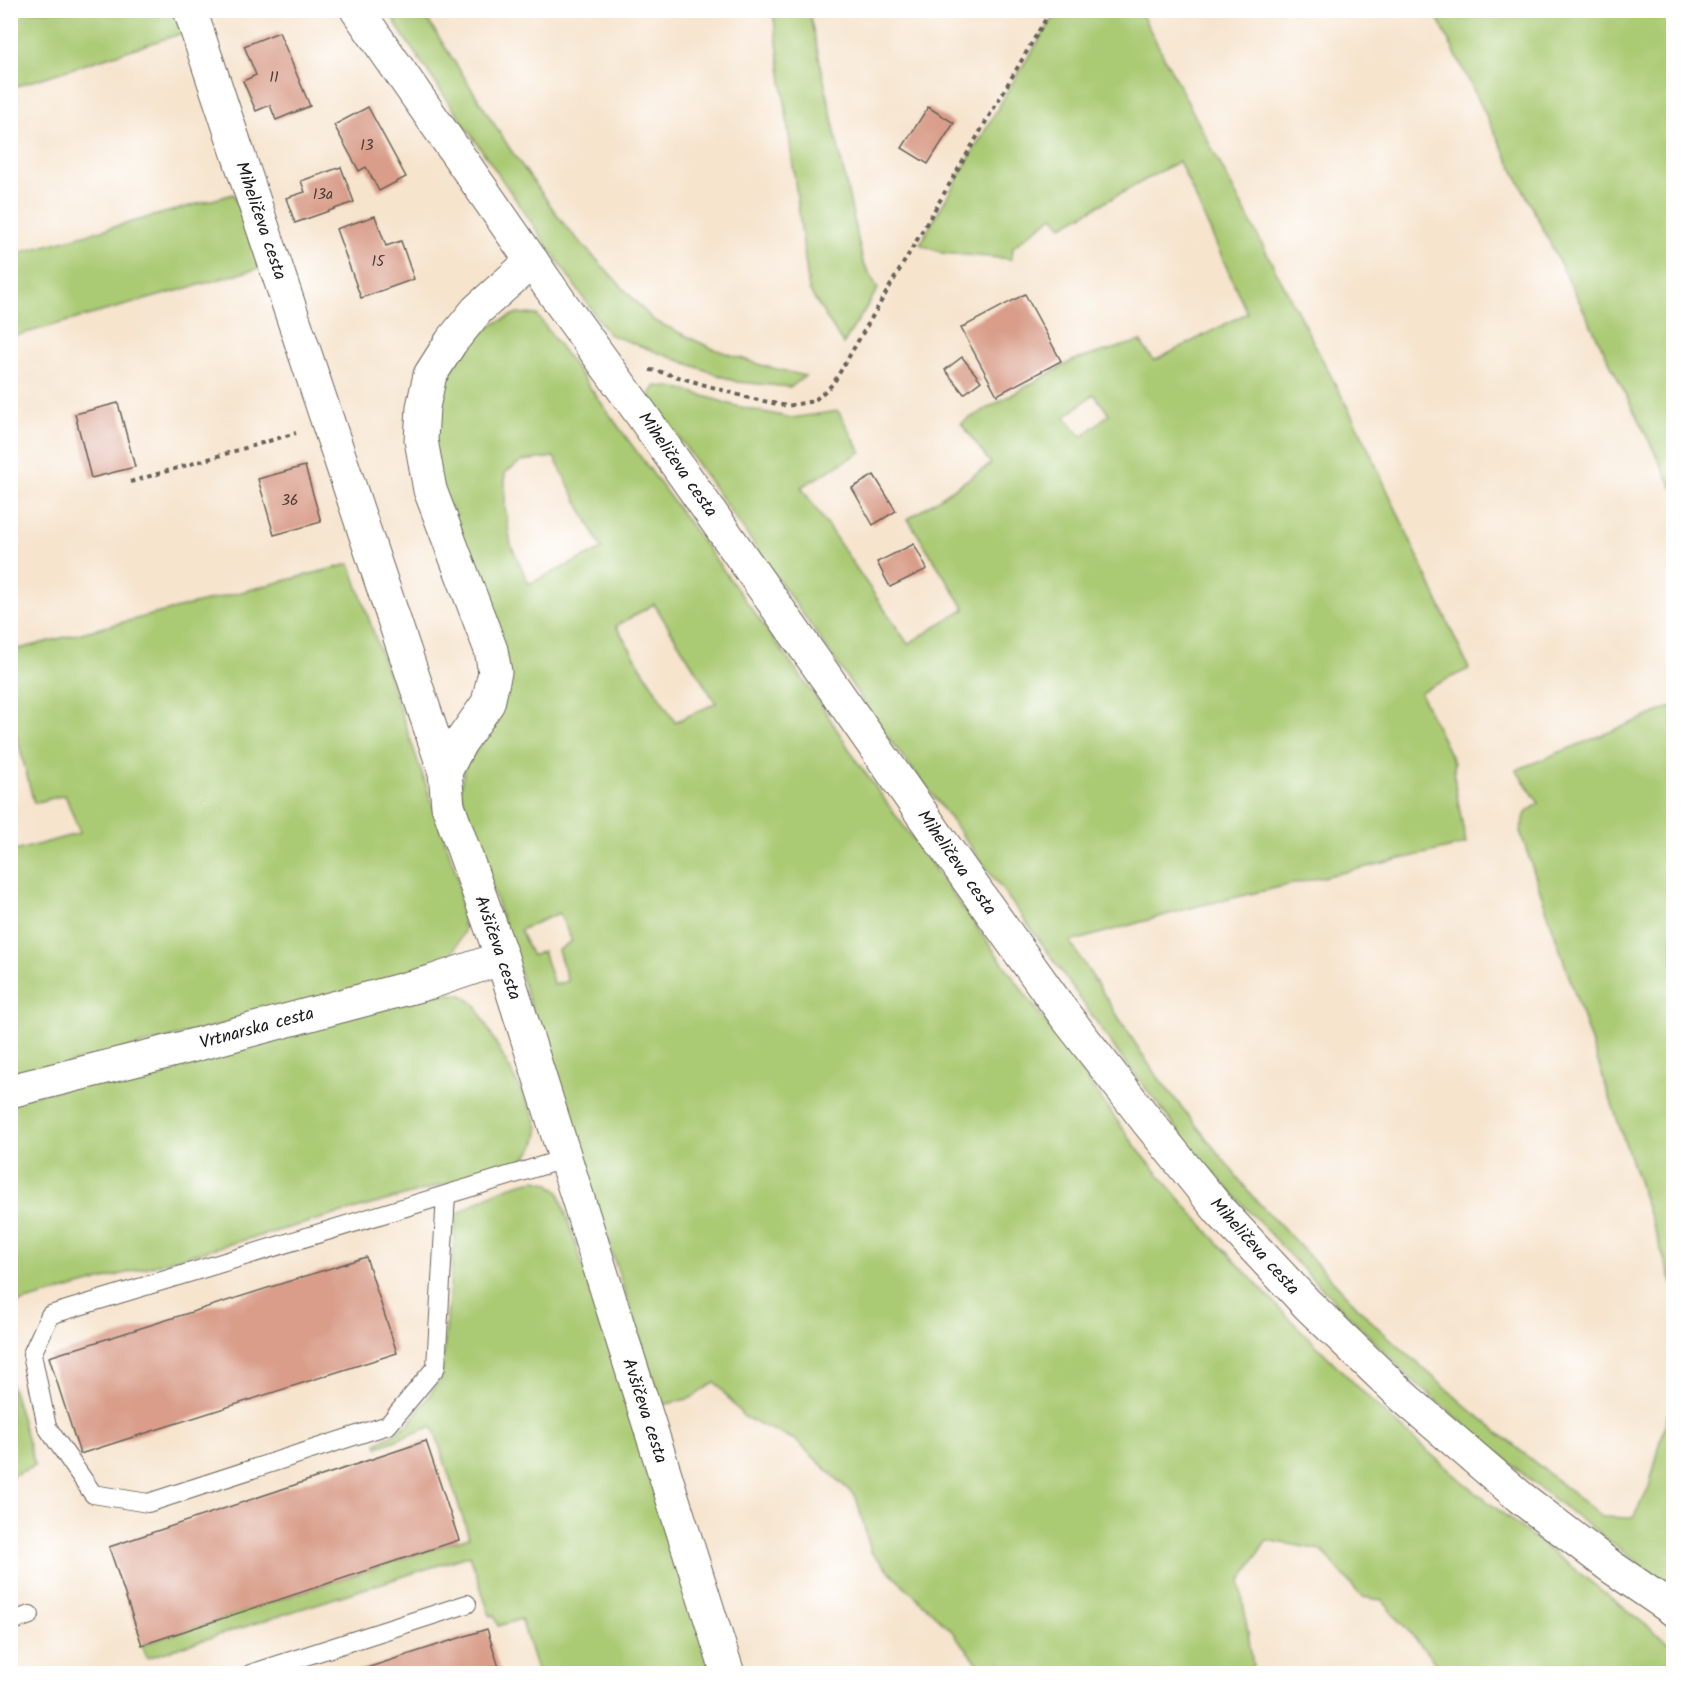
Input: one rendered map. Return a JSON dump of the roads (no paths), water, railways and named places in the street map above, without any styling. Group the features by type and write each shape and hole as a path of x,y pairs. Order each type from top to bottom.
{"street":[{"name":"Miheličeva cesta","path":"190,10 445,772"},
{"name":"Miheličeva cesta","path":"357,10 604,365 656,434 1064,1014 1220,1211 1308,1305 1406,1399 1520,1497 1610,1566 1674,1610"},
{"path":"445,772 460,743 488,703 495,672 491,650 430,490 421,440 423,407 430,375 451,342 477,310 532,261"},
{"name":"Avšičeva cesta","path":"445,772 448,806 502,958 728,1674"},
{"name":"Vrtnarska cesta","path":"10,1091 431,982 502,958"}],"lane":[{"path":"446,1195 436,1367 388,1425 148,1503 93,1494 47,1427 32,1354 50,1315 564,1159"},
{"path":"250,1674 467,1604"},
{"path":"10,1622 30,1615"}]}
